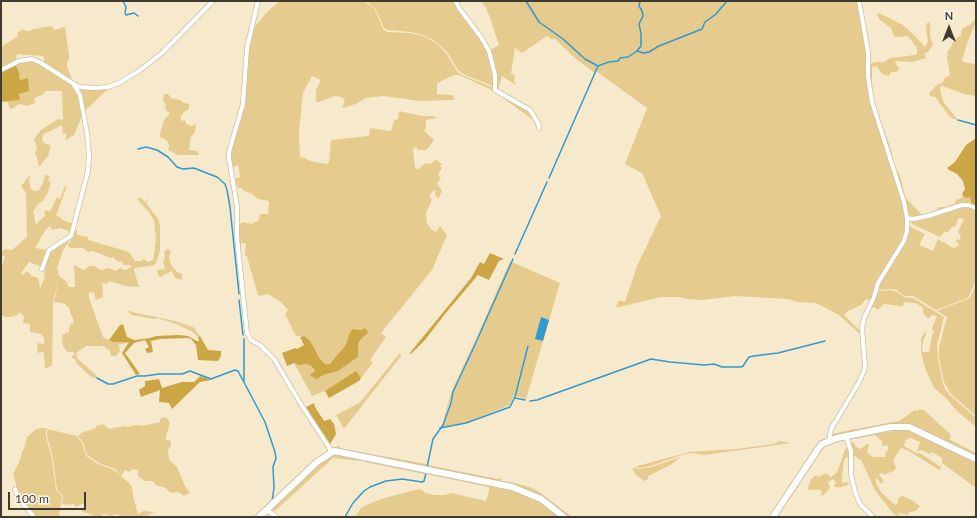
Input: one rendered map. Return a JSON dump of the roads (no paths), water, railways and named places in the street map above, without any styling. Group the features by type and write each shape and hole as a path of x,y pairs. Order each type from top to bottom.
{"main road":[{"path":"773,517 822,444 846,436 898,426 909,427 976,459"},
{"path":"259,517 317,462 334,451 512,487 541,499 564,517"}],"street":[{"path":"1,70 19,61 32,59 80,87 108,87 119,83 139,71 162,53 213,1"},
{"path":"258,1 247,48 243,104 229,152 237,206 236,230 247,333 251,340 260,345 274,359 331,452"},
{"path":"456,1 459,8 482,36 489,51 495,75 495,90 530,110 538,123 539,128"},
{"path":"829,441 831,429 858,384 864,371 865,366 862,328 864,318 874,297 878,284 906,236 907,218 904,202 872,102 868,76 868,52 859,1"},
{"path":"42,269 49,250 71,236 88,171 89,155 87,133 80,95 74,84"},
{"path":"907,218 913,219 928,216 962,205 968,205 976,208"},
{"path":"846,436 851,451 851,474 855,492 860,504 873,517"},
{"path":"15,489 19,499 34,517"},
{"path":"266,510 277,517"}],"water":[{"path":"541,317 549,320 543,341 535,339"}],"waterway":[{"path":"123,1 126,7 126,15 134,13 138,16"},
{"path":"526,1 539,22 563,39 585,59 598,66 609,62 618,61 620,58 628,57 637,51 643,53 649,52 659,46 702,29 705,22 716,14 727,1"},
{"path":"637,51 641,46 639,24 643,16 639,6 640,1"},
{"path":"549,178 598,66"},
{"path":"958,120 976,125"},
{"path":"138,149 146,147 157,150 168,157 177,167 183,169 194,168 217,177 225,184 230,207 239,294"},
{"path":"515,254 547,182"},
{"path":"427,467 433,439 443,425 451,403 453,392 513,259"},
{"path":"239,300 243,335"},
{"path":"244,339 244,381"},
{"path":"530,401 537,400 651,359 704,365 714,364 722,367 741,367 749,357 778,353 825,341"},
{"path":"440,428 466,423 510,407 515,397 528,346"},
{"path":"97,378 108,384 113,384 137,376 182,374 190,371 211,379 235,370 238,371 265,422 275,452 276,458 273,467 274,488 272,501"},
{"path":"515,398 525,400"},
{"path":"345,517 353,503 370,487 386,481 402,479 422,482 424,481 426,473"}]}
